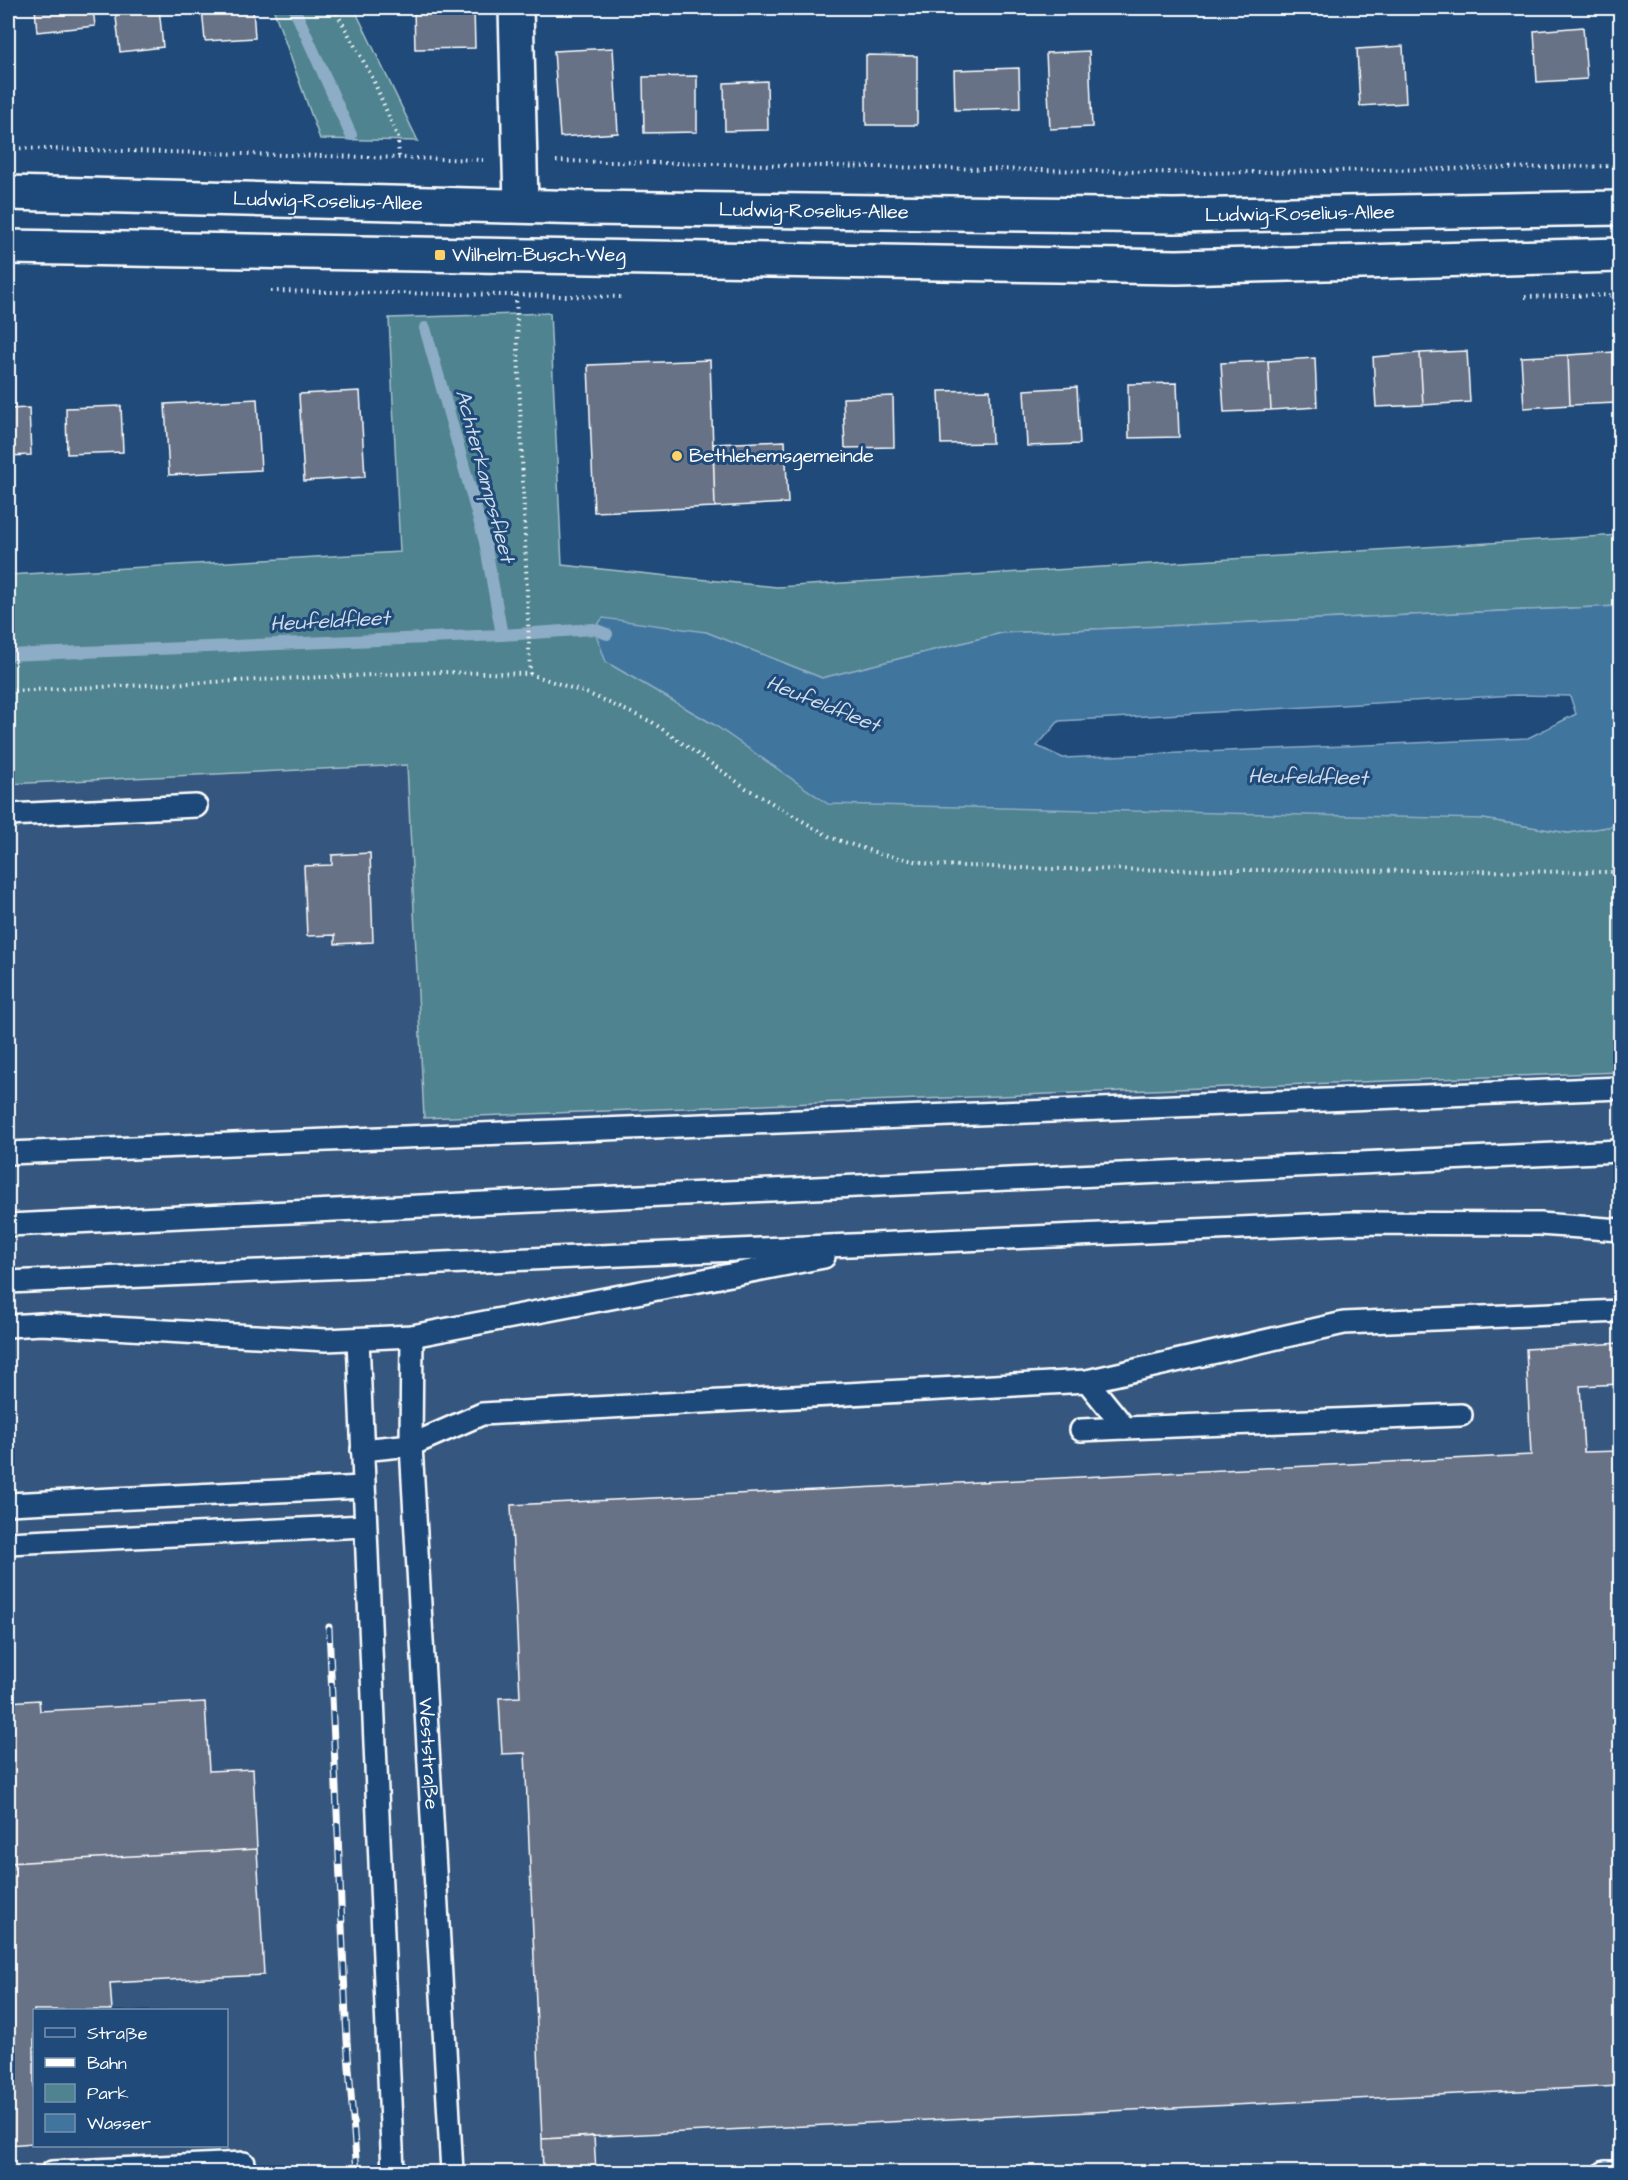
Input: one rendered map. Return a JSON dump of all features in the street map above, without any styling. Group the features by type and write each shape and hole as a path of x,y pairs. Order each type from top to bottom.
{"main road":[{"path":"516,8 521,205"},
{"name":"Ludwig-Roselius-Allee","path":"8,193 588,208 1174,216 1620,208"},
{"path":"8,247 1177,267 1620,255"}],"lane":[{"path":"8,816 196,806"},
{"path":"8,1152 1620,1088"},
{"path":"8,1225 1620,1151"},
{"path":"8,1282 1352,1223 1540,1224 1620,1230"},
{"path":"8,1326 41,1324 326,1340 412,1336 897,1243"},
{"path":"362,1450 411,1445 482,1414 1087,1381 1344,1323 1620,1311"},
{"name":"Weststraße","path":"412,1336 411,1445 452,2172"},
{"path":"358,1339 393,2172"},
{"path":"1087,1381 1125,1428"},
{"path":"1081,1430 1461,1415"},
{"path":"8,1504 363,1486"},
{"path":"8,1543 365,1526"},
{"path":"52,2172 244,2163 245,2172"},
{"path":"1605,2172 1620,2172"}],"path":[{"path":"334,8 372,78 398,138 399,158"},
{"path":"8,148 399,158 1202,173 1620,166"},
{"path":"516,296 530,674"},
{"path":"8,691 441,672 530,674 589,694 652,722 746,788 832,838 894,857 936,865 1052,869 1620,872"}],"shaded area":[{"path":"407,765 425,1118 1620,1072 1620,2172 8,2172 8,784"}],"green space":[{"path":"273,8 354,8 418,141 320,139"},
{"path":"550,313 562,565 777,587 1620,535 1620,606 1002,633 822,678 706,632 606,662 713,724 1484,819 1568,833 1620,825 1620,1072 424,1118 407,765 8,784 8,575 400,552 389,318"}],"water":[{"path":"1620,606 1620,825 1568,833 1484,819 828,804 713,724 606,662 594,629 603,618 706,632 822,678 1002,633","holes":["1516,695 1570,696 1576,714 1528,738 1063,758 1037,746 1059,721"]}],"building":[{"path":"35,8 93,8 95,26 37,32"},
{"path":"115,8 159,8 163,47 120,52"},
{"path":"202,8 253,8 255,38 205,41"},
{"path":"414,8 474,8 475,48 415,49"},
{"path":"8,11 11,55 8,55"},
{"path":"1583,27 1587,79 1537,82 1534,31"},
{"path":"1403,46 1406,103 1360,106 1357,49"},
{"path":"613,48 618,133 560,137 554,51"},
{"path":"1089,51 1092,127 1050,129 1046,53"},
{"path":"866,55 917,56 917,125 866,125"},
{"path":"1019,68 1020,108 955,110 954,70"},
{"path":"697,76 697,132 644,133 643,77"},
{"path":"767,81 768,130 725,131 724,83"},
{"path":"1467,351 1470,402 1423,405 1420,353"},
{"path":"1614,352 1617,403 1570,405 1568,355"},
{"path":"1420,353 1423,405 1376,407 1373,357"},
{"path":"1568,355 1570,405 1524,408 1521,357"},
{"path":"1315,358 1317,407 1271,410 1268,361"},
{"path":"710,360 715,507 594,512 588,365"},
{"path":"1268,361 1271,410 1224,412 1221,363"},
{"path":"1177,383 1179,437 1129,438 1128,384"},
{"path":"1077,387 1080,444 1027,446 1024,390"},
{"path":"990,390 992,443 941,444 939,391"},
{"path":"360,391 365,477 304,481 299,394"},
{"path":"893,396 894,447 845,448 843,398"},
{"path":"257,399 261,470 169,475 165,404"},
{"path":"121,406 123,452 67,454 66,408"},
{"path":"29,408 31,455 8,456 8,409"},
{"path":"785,441 788,503 715,507 713,444"},
{"path":"370,853 373,942 335,944 335,935 307,936 304,866 332,865 332,855"},
{"path":"1620,1343 1620,1384 1580,1386 1584,1452 1620,1451 1620,2086 542,2139 525,1753 502,1754 499,1698 520,1697 511,1505 1531,1455 1526,1349"},
{"path":"39,1700 40,1711 205,1702 209,1771 253,1769 257,1849 8,1863 8,1702"},
{"path":"257,1849 264,1975 110,1983 112,2009 33,2009 33,2143 8,2145 8,1863"},
{"path":"594,2136 596,2172 543,2172 542,2139"}],"waterway":[{"name":"Achterkampsfleet","path":"294,8 351,135"},
{"name":"Achterkampsfleet","path":"425,328 485,542 502,635"},
{"name":"Heufeldfleet","path":"8,655 502,635 594,629 607,634"}],"railway":[{"path":"329,1627 347,2041 357,2172"}],"place":[{"name":"Wilhelm-Busch-Weg","path":"440,255"},
{"name":"Bethlehemsgemeinde","path":"677,456"}]}
